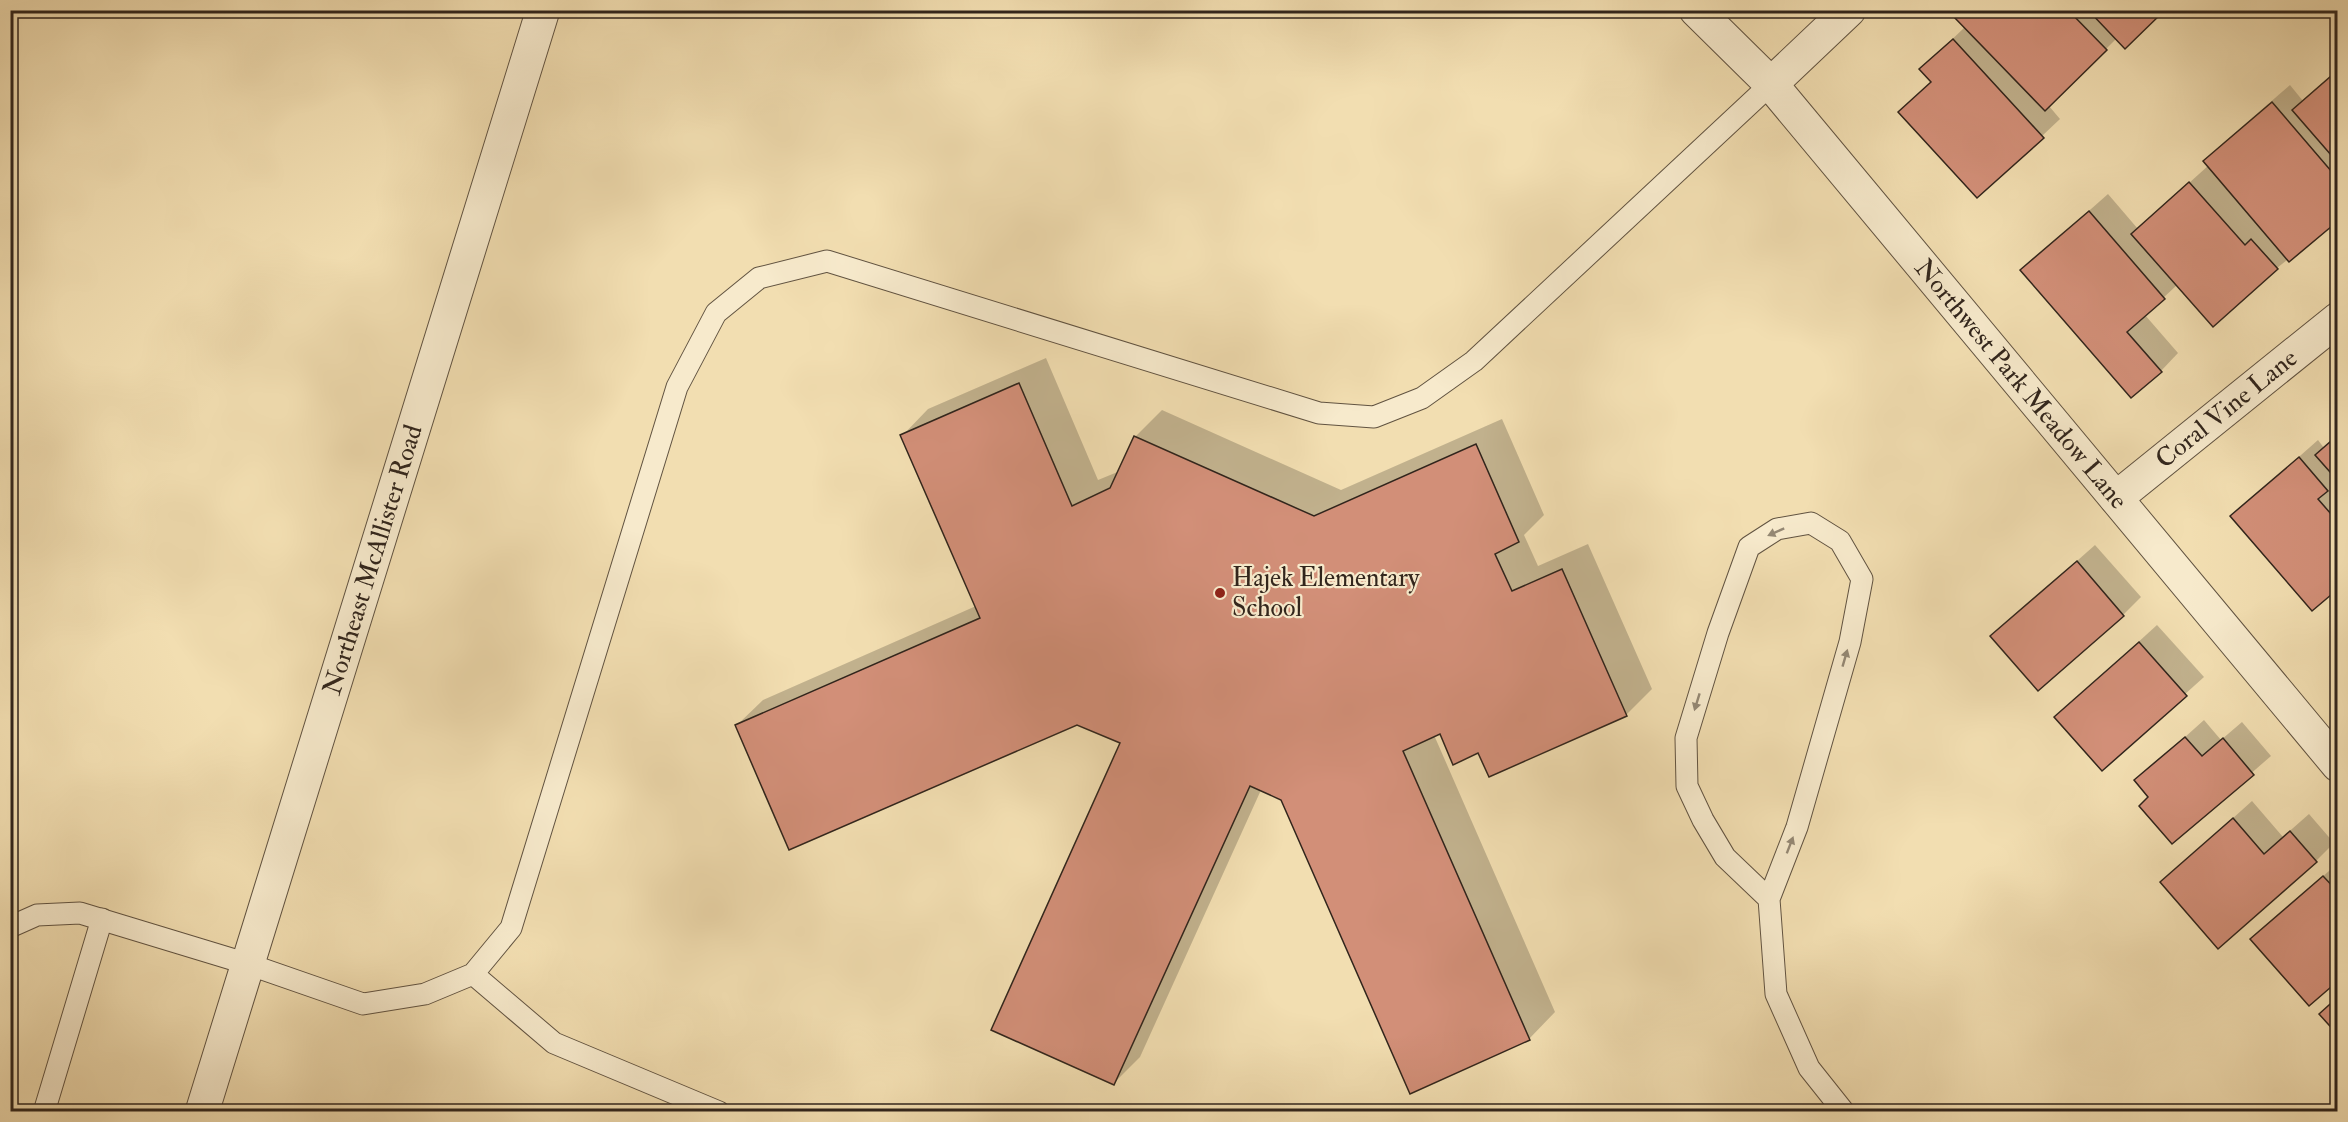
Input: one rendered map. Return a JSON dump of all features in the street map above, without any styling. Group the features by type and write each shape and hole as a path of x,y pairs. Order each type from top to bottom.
{"street":[{"name":"Northeast McAllister Road","path":"202,1112 543,10"},
{"name":"Northwest Park Meadow Lane","path":"1696,10 1771,84 2337,765"},
{"path":"1771,84 1849,10"},
{"name":"Coral Vine Lane","path":"2116,498 2337,319"}],"lane":[{"path":"10,927 37,915 80,913 248,964 363,1004 425,994 473,974 511,928 677,387 716,314 759,278 827,261 1319,413 1374,417 1422,398 1474,361 1771,84"},
{"path":"1770,899 1725,857 1703,820 1688,786 1686,738 1718,633 1749,548 1777,529 1811,523 1840,541 1862,579 1850,642 1800,816 1770,899 1776,994 1809,1068 1844,1112"},
{"path":"44,1112 102,919"},
{"path":"473,974 554,1042 719,1112"}],"building":[{"path":"1959,10 2068,10 2107,50 2045,111 1953,16"},
{"path":"2088,10 2165,10 2125,49"},
{"path":"1953,39 2044,138 1977,198 1898,112 1931,82 1919,69"},
{"path":"2338,70 2338,163 2292,110"},
{"path":"2272,102 2338,179 2338,221 2289,262 2203,161"},
{"path":"2189,182 2245,245 2251,239 2278,269 2213,327 2131,234"},
{"path":"2089,211 2165,299 2127,332 2162,372 2131,398 2020,270"},
{"path":"1019,383 1072,506 1110,488 1134,436 1314,516 1476,444 1519,542 1495,554 1512,591 1562,569 1627,716 1489,777 1478,753 1453,765 1440,734 1403,751 1530,1040 1410,1094 1281,800 1250,786 1114,1085 991,1030 1120,743 1077,725 789,850 735,725 980,618 900,435"},
{"path":"2338,435 2338,481 2315,455"},
{"path":"2299,457 2328,491 2318,499 2338,522 2338,589 2312,611 2230,516"},
{"path":"2077,561 2124,616 2038,691 1990,636"},
{"path":"2139,642 2187,696 2102,771 2054,717"},
{"path":"2185,737 2202,756 2223,738 2254,775 2172,844 2139,806 2148,797 2134,780"},
{"path":"2233,818 2264,854 2290,831 2317,862 2218,949 2160,882"},
{"path":"2323,876 2338,892 2338,981 2309,1006 2250,939"},
{"path":"2338,997 2338,1035 2319,1014"}],"place":[{"name":"Hajek Elementary School","path":"1220,593"}]}
